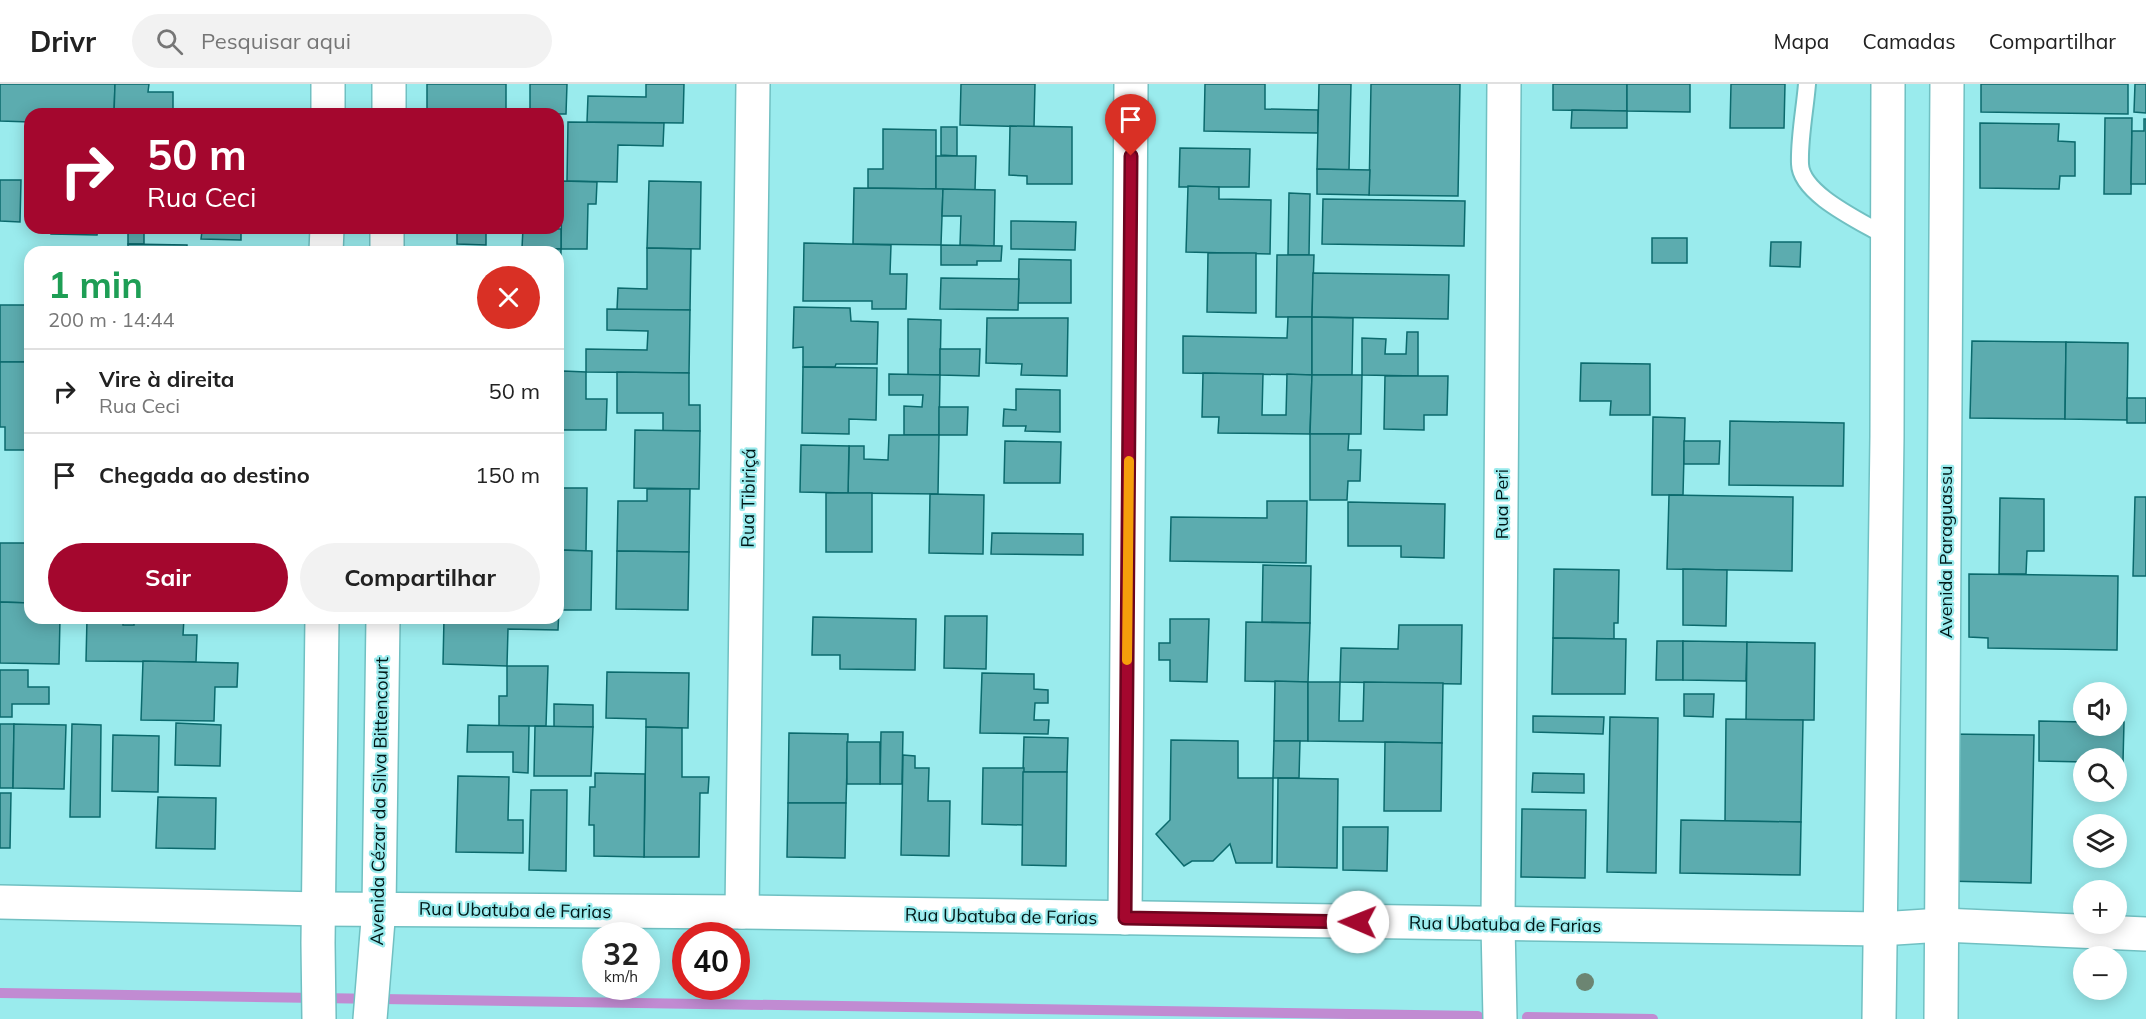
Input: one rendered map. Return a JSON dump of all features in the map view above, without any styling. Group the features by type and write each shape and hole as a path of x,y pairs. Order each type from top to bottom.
{"street":[{"path":"328,84 328,108"},
{"path":"389,84 389,108"},
{"name":"Rua Tibiriçá","path":"742,912 753,84"},
{"path":"1125,918 1131,84"},
{"name":"Rua Peri","path":"1500,1019 1498,924 1504,84"},
{"path":"1880,1012 1887,438 1888,84"},
{"name":"Avenida Paraguassu","path":"1940,1007 1947,84"},
{"path":"319,1019 322,624"},
{"name":"Avenida Cézar da Silva Bittencourt","path":"370,1019 379,908 383,624"},
{"name":"Rua Ubatuba de Farias","path":"0,902 319,909 742,912 1880,929 1942,925 2146,934"}],"lane":[{"path":"1808,84 1800,166 1805,178 1820,196 1887,237"}],"building":[{"path":"0,84 115,84 114,108 24,108 24,122 0,121"},
{"path":"115,84 149,84 148,92 173,92 173,108 114,108"},
{"path":"427,84 506,84 506,108 427,108"},
{"path":"530,84 567,84 566,114 564,114 564,108 530,108"},
{"path":"646,84 684,84 683,123 587,122 588,96 646,97"},
{"path":"961,84 1035,84 1034,127 960,125"},
{"path":"1205,84 1265,84 1265,109 1318,110 1318,133 1204,131"},
{"path":"1319,84 1351,84 1349,170 1317,169"},
{"path":"1371,84 1460,84 1458,196 1369,195"},
{"path":"1553,84 1627,84 1627,111 1553,110"},
{"path":"1627,84 1690,84 1690,112 1627,111"},
{"path":"1731,84 1785,84 1784,128 1730,128"},
{"path":"1981,84 2128,84 2128,114 1981,112"},
{"path":"2135,84 2146,84 2146,113 2134,112"},
{"path":"1572,110 1627,111 1627,128 1571,128"},
{"path":"2105,118 2132,118 2131,194 2104,194"},
{"path":"2144,119 2146,119 2146,184 2131,184 2132,131 2144,131"},
{"path":"568,122 664,123 663,146 618,145 617,182 567,181"},
{"path":"1980,123 2059,124 2058,141 2075,142 2075,176 2060,176 2059,189 1980,188"},
{"path":"1010,126 1072,127 1072,184 1027,184 1027,176 1009,175"},
{"path":"941,127 957,127 957,156 941,155"},
{"path":"883,129 936,130 936,189 868,188 868,169 883,169"},
{"path":"1180,148 1250,149 1249,187 1179,187"},
{"path":"936,156 976,156 975,190 936,189"},
{"path":"1317,169 1370,170 1369,195 1317,194"},
{"path":"0,180 21,180 20,222 0,221"},
{"path":"564,181 597,182 596,204 588,204 587,249 564,249 564,246 561,246 561,234 564,234"},
{"path":"649,181 701,182 700,249 647,248"},
{"path":"1188,186 1219,187 1219,199 1271,200 1270,254 1186,252"},
{"path":"854,188 943,189 941,245 853,244"},
{"path":"943,189 995,190 994,246 960,245 961,216 942,216"},
{"path":"1289,193 1310,194 1309,255 1288,255"},
{"path":"1323,199 1465,201 1464,246 1322,244"},
{"path":"1011,221 1076,222 1075,250 1011,249"},
{"path":"51,234 97,234 97,235"},
{"path":"128,234 144,234 144,244 128,244"},
{"path":"202,234 241,234 241,240 201,239"},
{"path":"457,234 486,234 486,245 457,244"},
{"path":"523,234 561,234 561,246 522,246"},
{"path":"1652,238 1687,238 1687,263 1652,263"},
{"path":"1771,242 1801,242 1800,267 1770,266"},
{"path":"804,243 891,245 890,274 907,274 906,309 872,309 872,301 803,301"},
{"path":"128,244 187,245 187,246 128,246"},
{"path":"941,245 1002,246 1001,261 977,261 977,265 941,265"},
{"path":"647,248 691,249 690,310 617,310 618,288 647,289"},
{"path":"1208,253 1256,253 1256,313 1207,312"},
{"path":"1277,255 1314,255 1312,317 1276,317"},
{"path":"1019,259 1071,260 1071,303 1018,303"},
{"path":"1313,273 1449,275 1448,319 1312,317"},
{"path":"941,278 1019,279 1018,310 940,309"},
{"path":"0,305 24,305 24,362 0,362"},
{"path":"794,307 850,308 851,321 878,322 877,364 803,367 803,347 793,348"},
{"path":"607,309 690,310 689,373 586,372 586,349 647,350 648,331 607,330"},
{"path":"1288,317 1312,317 1312,375 1183,373 1183,336 1287,338"},
{"path":"1312,317 1353,318 1352,375 1312,375"},
{"path":"987,318 1068,318 1067,376 1021,375 1022,364 986,363"},
{"path":"908,319 941,320 940,375 908,375"},
{"path":"1407,332 1418,332 1418,376 1362,375 1362,338 1386,339 1385,354 1406,354"},
{"path":"1972,341 2066,342 2065,419 1970,418"},
{"path":"2066,342 2128,343 2127,420 2065,419"},
{"path":"940,349 980,349 979,376 940,375"},
{"path":"0,362 24,362 24,450 5,450 5,427 0,427"},
{"path":"1581,363 1650,364 1650,415 1610,415 1611,401 1580,401"},
{"path":"803,367 877,368 876,420 849,419 849,434 802,433"},
{"path":"564,371 586,372 586,399 607,399 606,430 564,430"},
{"path":"617,372 689,373 689,405 700,405 700,431 663,431 663,413 617,413"},
{"path":"1203,373 1263,374 1262,415 1286,415 1287,374 1312,375 1310,434 1218,433 1219,417 1202,417"},
{"path":"889,374 940,375 939,435 904,435 904,406 922,407 923,395 889,395"},
{"path":"1312,375 1362,375 1361,434 1310,434"},
{"path":"1385,376 1448,376 1447,415 1424,415 1424,430 1384,429"},
{"path":"1016,389 1060,390 1060,432 1025,431 1026,426 1003,426 1004,409 1016,410"},
{"path":"2127,398 2146,398 2146,423 2127,423"},
{"path":"939,407 968,407 967,435 939,435"},
{"path":"1653,417 1685,418 1683,495 1652,495"},
{"path":"1730,421 1844,423 1843,486 1729,485"},
{"path":"635,430 700,431 699,489 634,488"},
{"path":"1310,434 1349,434 1348,450 1361,450 1360,481 1348,481 1347,500 1310,500"},
{"path":"889,435 939,435 938,494 848,493 849,446 864,446 864,459 888,460"},
{"path":"1005,441 1061,442 1060,483 1004,483"},
{"path":"1684,441 1720,441 1719,464 1684,464"},
{"path":"801,445 849,446 848,493 800,492"},
{"path":"564,488 587,488 586,551 564,550"},
{"path":"647,489 690,489 689,552 617,551 618,501 647,501"},
{"path":"826,493 872,493 872,552 826,552"},
{"path":"930,494 984,495 983,554 929,553"},
{"path":"1669,495 1793,497 1792,571 1667,569"},
{"path":"2135,497 2146,497 2146,576 2133,576"},
{"path":"2000,498 2044,499 2044,551 2027,551 2026,574 1999,574"},
{"path":"1267,501 1307,501 1306,563 1170,561 1171,517 1267,518"},
{"path":"1348,502 1445,504 1444,558 1401,557 1401,546 1348,546"},
{"path":"992,533 1083,534 1083,555 991,554"},
{"path":"0,543 24,543 24,603 0,602"},
{"path":"564,550 592,551 591,610 564,610"},
{"path":"617,551 689,552 688,610 616,609"},
{"path":"1263,565 1311,566 1310,623 1262,622"},
{"path":"1554,569 1619,570 1618,623 1614,623 1614,639 1553,638"},
{"path":"1683,569 1727,570 1726,626 1683,625"},
{"path":"1969,574 2118,576 2117,650 1988,648 1988,638 1969,637"},
{"path":"0,602 24,603 24,624 60,624 59,664 0,663"},
{"path":"945,616 987,616 986,669 944,668"},
{"path":"813,617 916,619 915,670 840,669 840,655 812,655"},
{"path":"1170,619 1209,619 1207,682 1170,681 1170,660 1159,660 1159,643 1170,643"},
{"path":"1246,622 1310,623 1308,682 1245,681"},
{"path":"87,624 184,624 183,635 197,635 196,662 86,661"},
{"path":"444,624 558,624 558,630 508,629 507,666 443,664"},
{"path":"1399,625 1462,625 1461,684 1340,682 1341,648 1398,649"},
{"path":"1553,638 1626,639 1625,694 1552,694"},
{"path":"1657,641 1683,641 1683,680 1656,680"},
{"path":"1683,641 1747,642 1746,681 1683,680"},
{"path":"1747,642 1815,643 1814,720 1746,720"},
{"path":"143,661 238,663 237,687 215,687 214,721 141,720"},
{"path":"507,666 548,666 546,726 499,726 499,696 507,696"},
{"path":"0,670 28,670 28,687 49,687 49,704 12,704 12,717 0,717"},
{"path":"607,672 689,673 688,728 646,727 646,719 606,718"},
{"path":"982,673 1034,674 1034,689 1048,690 1048,703 1035,703 1034,720 1049,720 1048,734 980,733"},
{"path":"1275,681 1308,682 1308,741 1274,741"},
{"path":"1308,682 1340,682 1339,721 1363,721 1364,682 1443,683 1442,743 1308,741"},
{"path":"1684,694 1714,694 1713,717 1684,716"},
{"path":"554,704 593,705 593,727 554,727"},
{"path":"1533,716 1604,717 1603,734 1533,732"},
{"path":"1610,717 1658,718 1656,873 1607,872"},
{"path":"1726,719 1803,720 1801,822 1725,821"},
{"path":"2039,721 2073,722 2073,736 2124,736 2123,748 2073,748 2073,762 2039,761"},
{"path":"176,723 221,725 220,766 175,765"},
{"path":"0,724 14,724 13,788 0,788"},
{"path":"14,724 66,725 64,789 13,788"},
{"path":"72,724 101,725 100,817 70,817"},
{"path":"468,725 529,726 528,773 513,772 513,752 467,752"},
{"path":"535,726 593,727 591,776 534,776"},
{"path":"646,727 682,728 682,777 709,777 708,793 700,793 699,857 644,857"},
{"path":"881,732 903,732 902,784 880,784"},
{"path":"789,733 848,734 846,803 788,803"},
{"path":"1947,734 2034,735 2031,883 1945,881"},
{"path":"113,735 159,736 158,792 112,791"},
{"path":"1024,737 1068,738 1067,772 1023,772"},
{"path":"1171,740 1238,741 1238,778 1273,778 1272,863 1236,863 1230,844 1213,861 1192,861 1184,866 1156,834 1170,820"},
{"path":"1274,741 1300,741 1299,778 1273,778"},
{"path":"847,742 880,742 880,784 847,784"},
{"path":"1385,742 1442,743 1441,811 1384,811"},
{"path":"903,755 915,756 915,768 929,768 928,801 950,801 949,856 901,855"},
{"path":"983,768 1024,768 1023,825 982,824"},
{"path":"1023,772 1067,772 1066,866 1022,865"},
{"path":"595,773 645,774 644,857 594,856 594,825 589,825 590,787 595,787"},
{"path":"1533,773 1584,774 1584,793 1532,792"},
{"path":"458,776 509,777 508,820 523,820 523,853 456,852"},
{"path":"1278,778 1338,779 1337,868 1277,867"},
{"path":"531,790 567,790 566,871 529,870"},
{"path":"0,793 11,793 10,848 0,848"},
{"path":"158,797 216,798 215,849 156,848"},
{"path":"788,803 846,803 845,858 787,857"},
{"path":"1522,809 1586,810 1585,878 1521,877"},
{"path":"1681,820 1801,822 1800,875 1680,873"},
{"path":"1343,827 1388,827 1387,871 1343,870"}],"waterway":[{"path":"0,993 1478,1016"},
{"path":"1527,1017 1653,1019"}],"slow traffic":[{"path":"1127,660 1129,461"}],"route":[{"path":"1131,156 1125,918 1358,922"}]}
